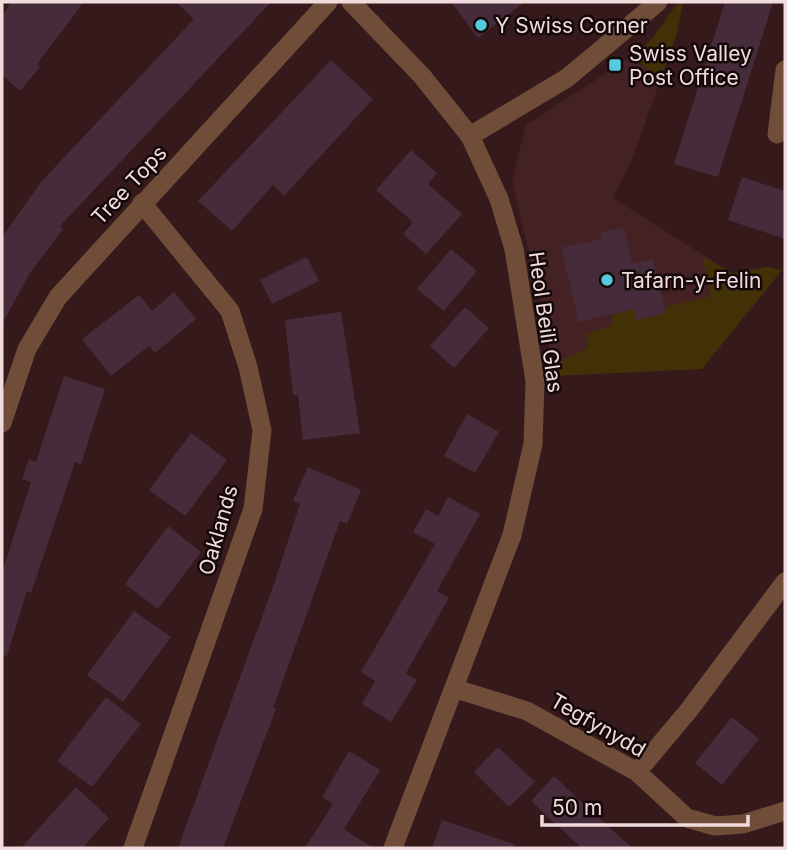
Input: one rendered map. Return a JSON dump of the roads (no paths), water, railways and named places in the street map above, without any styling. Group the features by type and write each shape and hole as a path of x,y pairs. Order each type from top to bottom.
{"street":[{"name":"Tree Tops","path":"2,423 27,348 58,298 328,2"},
{"name":"Heol Beili Glas","path":"351,2 422,76 470,136 499,199 514,249 535,381 533,444 512,535 456,690 393,848"},
{"path":"470,136 567,78 658,2"},
{"path":"778,134 785,70"},
{"name":"Oaklands","path":"133,848 253,509 262,430 248,367 230,311 142,204"},
{"path":"637,772 689,710 785,582"},
{"name":"Tegfynydd","path":"456,690 527,710 637,772 687,818 715,826 743,824 785,810"}],"place":[{"name":"Y Swiss Corner","path":"481,25"},
{"name":"Swiss Valley Post Office","path":"615,65"},
{"name":"Tafarn-y-Felin","path":"607,280"}]}
